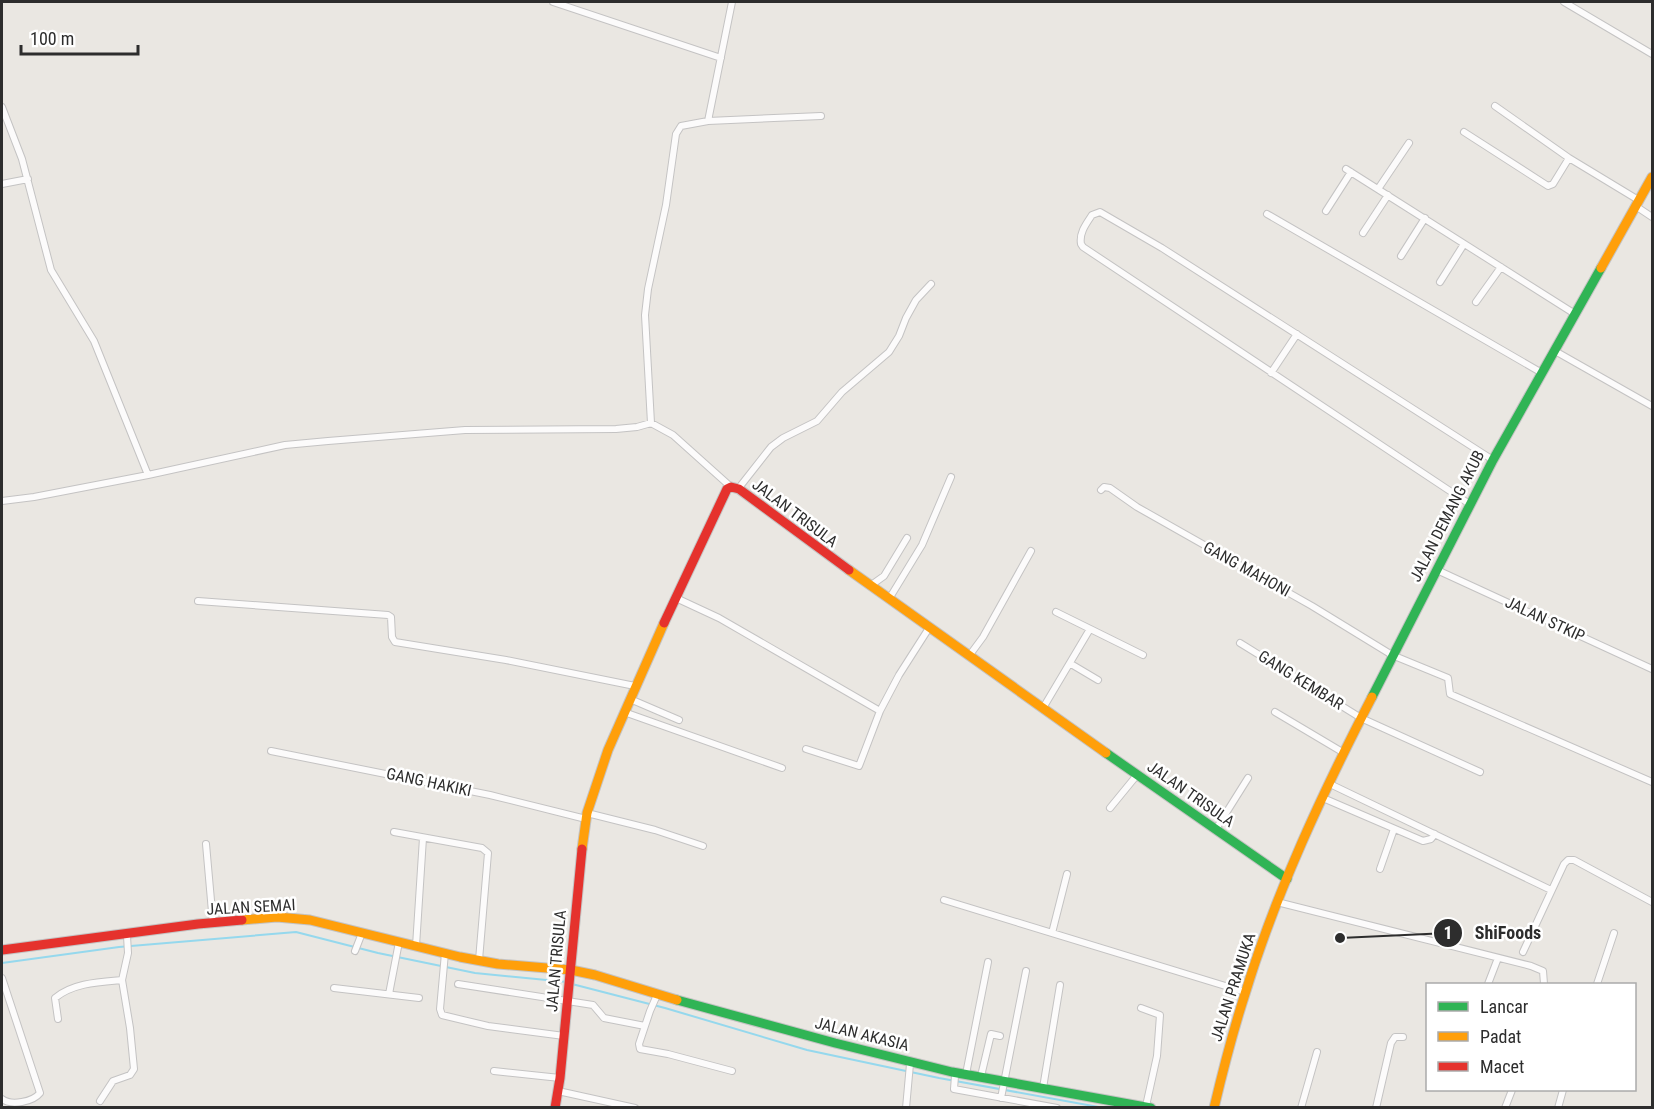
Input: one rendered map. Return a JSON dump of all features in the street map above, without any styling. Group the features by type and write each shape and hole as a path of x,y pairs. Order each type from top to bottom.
{"street":[{"path":"553,2 721,58"},
{"path":"708,119 732,2"},
{"path":"1564,2 1653,54"},
{"path":"2,106 28,179 51,270 94,341 146,470"},
{"path":"1495,106 1638,204 1653,217"},
{"path":"651,423 645,315 648,289 666,205 676,134 681,126 708,119 821,116"},
{"path":"1464,132 1548,186 1553,184 1569,158"},
{"path":"1378,189 1409,143"},
{"path":"1326,211 1348,171 1575,314"},
{"name":"JALAN DEMANG AKUB","path":"1287,879 1361,718 1492,460 1653,177"},
{"path":"2,184 28,179"},
{"path":"1363,233 1388,195"},
{"path":"1471,505 1083,247 1080,235 1092,215 1100,212 1162,248 1492,460"},
{"path":"1267,214 1542,373"},
{"path":"1401,256 1425,218"},
{"path":"1440,282 1464,244"},
{"path":"1476,302 1502,267"},
{"path":"2,501 34,497 146,470 285,445 465,430 616,429 651,423 673,435 734,488 771,447 783,438 817,421 842,392 889,352 916,300 931,284"},
{"path":"1271,373 1297,334"},
{"path":"1555,351 1653,406"},
{"path":"889,599 922,545 951,477"},
{"name":"GANG MAHONI","path":"1101,490 1104,487 1110,488 1137,507 1312,606 1392,655 1448,678 1450,694 1653,782"},
{"name":"JALAN TRISULA","path":"555,1107 560,1078 587,816 608,750 635,686 727,489 734,488 1287,879"},
{"path":"870,586 884,576 907,538"},
{"path":"969,656 983,637 1031,551"},
{"name":"JALAN STKIP","path":"1438,567 1653,669"},
{"path":"676,598 719,618 880,711"},
{"path":"198,601 388,615 391,617 392,637 395,642 506,660 635,686"},
{"path":"1056,612 1143,655"},
{"path":"806,749 859,766 880,711 899,675 929,628"},
{"path":"1043,708 1090,629"},
{"name":"GANG KEMBAR","path":"1240,643 1361,718 1480,772"},
{"path":"1071,664 1098,680"},
{"path":"630,699 679,720"},
{"path":"624,712 782,768"},
{"path":"1275,712 1344,753"},
{"name":"GANG HAKIKI","path":"271,751 655,830 703,846"},
{"path":"1110,808 1137,775"},
{"path":"1216,829 1248,778"},
{"path":"1330,784 1551,890"},
{"path":"1323,798 1423,841 1431,839 1435,834"},
{"path":"1380,869 1394,829"},
{"path":"394,832 482,848 488,853 479,960"},
{"path":"416,946 423,838"},
{"path":"206,844 213,923"},
{"path":"1523,952 1564,864 1571,860 1653,902"},
{"path":"1052,933 1067,874"},
{"name":"JALAN PRAMUKA","path":"1214,1107 1245,992 1287,879"},
{"path":"944,900 1245,992"},
{"path":"1277,902 1539,969 1545,975 1544,983"},
{"name":"JALAN SEMAI","path":"2,950 213,923 290,917 310,920 359,942 416,946 445,956 570,972"},
{"path":"1597,983 1614,933"},
{"path":"100,1101 113,1081 129,1075 134,1069 122,980 128,953 126,935"},
{"path":"389,994 398,946"},
{"path":"445,956 440,1008 442,1016 488,1026 564,1036"},
{"path":"1488,983 1498,958"},
{"path":"988,962 954,1089 1057,1107"},
{"name":"JALAN AKASIA","path":"570,972 632,985 696,1006 910,1066 981,1076 1148,1107"},
{"path":"1000,1098 1026,972"},
{"path":"2,978 40,1093 36,1098 11,1103 2,1099"},
{"path":"58,1019 56,998 62,993 97,982 122,980"},
{"path":"458,984 593,1005 604,1018 645,1026"},
{"path":"1043,1088 1060,986"},
{"path":"334,988 419,998"},
{"path":"658,994 651,1007 639,1044 640,1049 732,1071"},
{"path":"1141,1008 1160,1015 1157,1056 1148,1107"},
{"path":"981,1076 991,1034 1000,1036"},
{"path":"1376,1107 1391,1042 1395,1037 1403,1037"},
{"path":"1301,1107 1317,1052"},
{"path":"906,1107 910,1066"},
{"path":"494,1071 560,1078"},
{"path":"558,1090 635,1107"},
{"path":"1505,1107 1511,1091"},
{"path":"1558,1107 1562,1091"}],"waterway":[{"path":"2,963 119,947 296,932 378,953 475,973 567,982"},
{"path":"572,984 665,1008 807,1050 939,1078 1104,1108"}],"traffic: fast":[{"path":"1372,697 1493,460 1601,268"},
{"path":"1106,753 1287,879"},
{"path":"677,1000 952,1072 1151,1108"}],"traffic: slow":[{"path":"1601,268 1652,177"},
{"path":"849,570 1106,753"},
{"path":"582,849 587,813 608,750 664,623"},
{"path":"1214,1108 1228,1051 1271,918 1318,806 1372,697"},
{"path":"242,920 277,917 310,920 460,957 498,964 571,970 595,975 677,1000"}],"traffic: jam":[{"path":"664,623 727,489 731,487 739,489 849,570"},
{"path":"555,1108 560,1078 582,849"},
{"path":"2,950 242,920"}],"place":[{"name":"ShiFoods","path":"1340,938"}]}
